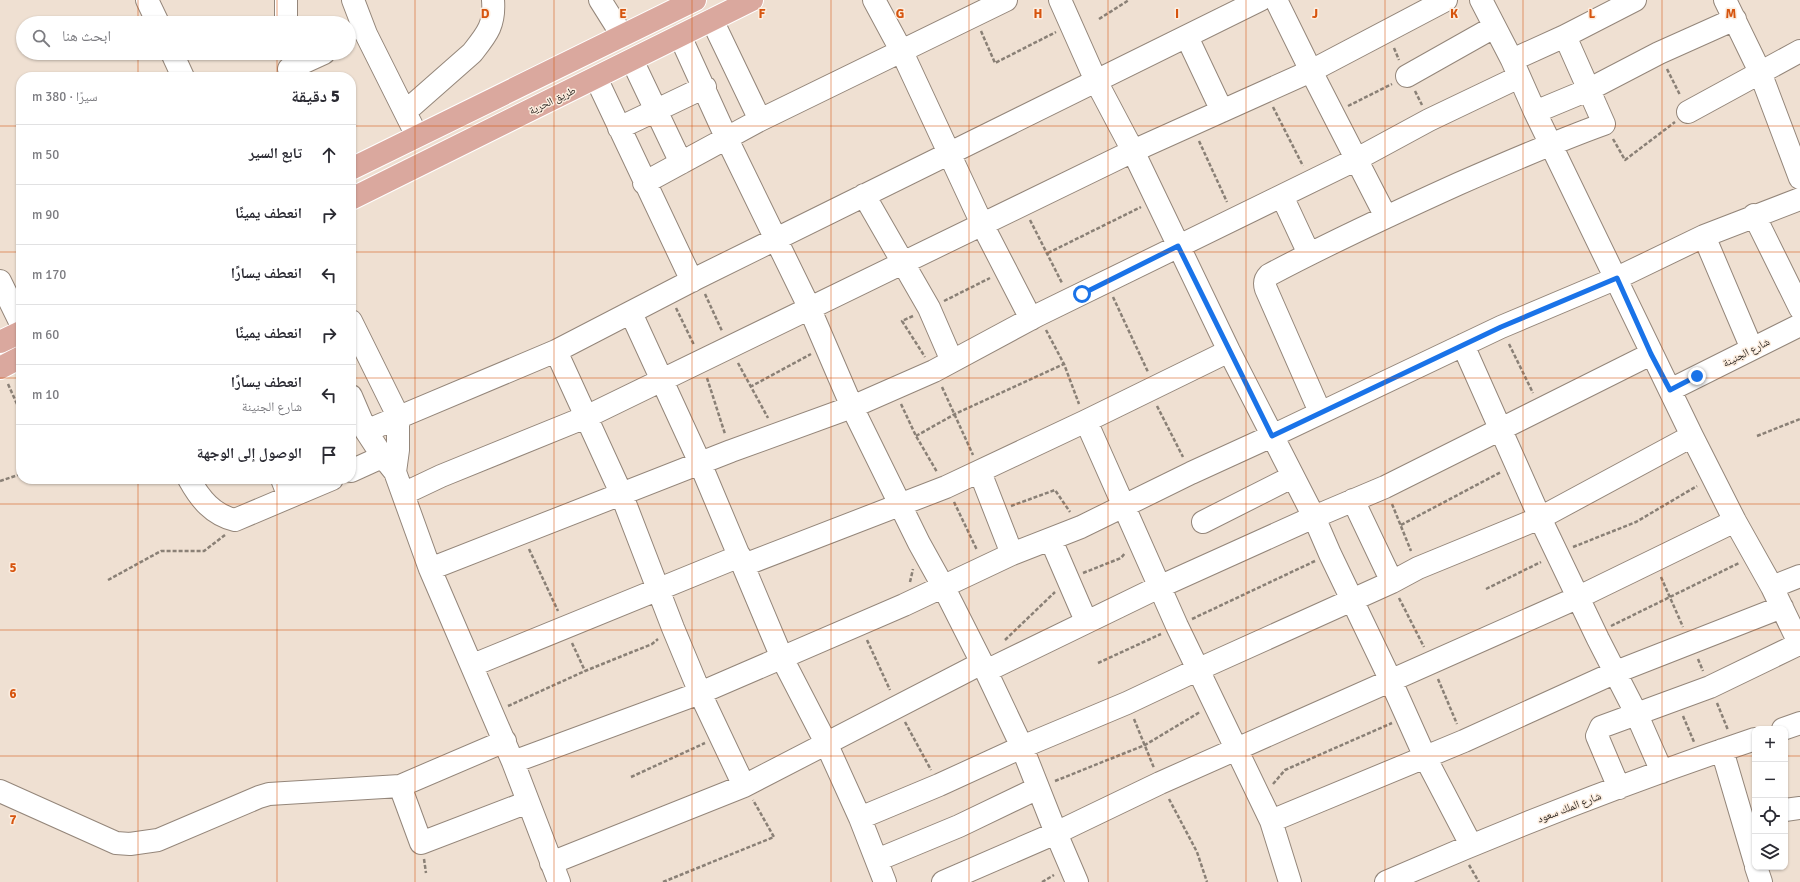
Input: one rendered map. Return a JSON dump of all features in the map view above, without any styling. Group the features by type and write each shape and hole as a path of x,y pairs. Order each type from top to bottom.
{"main road":[{"path":"356,166 695,0"},
{"name":"طريق الحرية","path":"356,197 752,0"},
{"path":"0,342 16,334"},
{"path":"0,368 16,360"}],"street":[{"path":"147,0 155,16"},
{"path":"286,0 286,16"},
{"path":"353,0 355,16"},
{"path":"405,112 472,53 481,42 491,24 494,15 493,0"},
{"path":"600,0 622,36"},
{"path":"874,0 902,52 951,154 982,224 1006,270 1034,317"},
{"path":"644,183 726,137 902,52 971,8 1006,0"},
{"path":"1060,0 1096,81 1133,151 1229,351 1292,477 1314,517 1426,757 1471,845"},
{"path":"366,431 398,416 556,351 864,195 951,154 1260,0"},
{"path":"1276,0 1386,217"},
{"path":"403,494 441,476 586,417 809,307 1133,151 1311,71 1446,0"},
{"path":"1480,0 1516,68 1535,112 1617,278 1651,354 1712,478 1772,587 1800,644 1710,687 1675,699 1637,715 1603,726 1598,732 1597,736 1619,788"},
{"path":"430,569 621,493 852,407 943,366 1070,299 1357,159 1429,120 1516,68 1565,36 1635,0"},
{"path":"1725,0 1760,72 1796,154 1800,178"},
{"path":"1535,112 1588,90 1659,53 1735,19"},
{"path":"712,20 760,120"},
{"path":"1407,76 1494,27"},
{"path":"680,36 726,137 809,307 852,407 919,543 944,588 984,667 1022,747 1056,834 1077,882"},
{"path":"1320,412 1265,286 1265,280 1269,275 1308,254 1386,217 1551,143 1604,124 1565,36"},
{"path":"1187,37 1222,111"},
{"path":"357,38 405,112 417,136"},
{"path":"1688,112 1800,51"},
{"path":"175,60 181,72"},
{"path":"288,66 305,60"},
{"path":"632,60 681,163"},
{"path":"596,78 644,183 694,280"},
{"path":"619,128 704,87"},
{"path":"864,195 929,308 943,366"},
{"path":"1282,196 1308,254"},
{"path":"513,762 700,693 944,588 1012,554 1081,527 1191,472 1272,436 1501,327 1617,278 1704,236 1754,215 1798,204"},
{"path":"1754,215 1800,308"},
{"path":"1704,236 1752,349"},
{"path":"0,281 16,314"},
{"path":"631,313 700,463 782,658 826,743 860,818 885,882"},
{"name":"شارع الجنينة","path":"1670,390 1800,325"},
{"path":"356,331 398,416 392,460"},
{"path":"1463,345 1540,518 1598,639 1637,715 1662,772"},
{"path":"556,351 621,493 673,628 700,693 722,735 744,786"},
{"path":"473,665 659,589 900,505 946,487 980,472 1229,351"},
{"path":"356,408 366,431 392,460 430,569 505,741 555,873 744,786 897,707 1314,517 1385,487 1651,354"},
{"path":"1086,421 1137,540 1271,821 1290,882"},
{"path":"860,818 1127,703 1392,582 1418,568 1540,518 1692,436"},
{"path":"356,470 392,460"},
{"path":"980,472 1012,554"},
{"path":"1203,522 1292,477"},
{"path":"192,484 196,491 211,508 222,516 235,520 286,488 306,484"},
{"path":"1353,500 1392,582"},
{"path":"943,882 1056,834 1160,783 1390,679 1431,663 1579,597 1735,521"},
{"path":"1050,540 1086,622"},
{"path":"1772,587 1800,576"},
{"path":"1271,821 1464,741 1616,672 1782,607"},
{"path":"1788,727 1800,723"},
{"name":"شارع الملك سعود","path":"1386,882 1471,845 1701,757 1752,740"},
{"path":"0,791 98,836 116,843 130,844 158,840 269,794 400,786 505,741"},
{"path":"1728,748 1749,814 1752,838"},
{"path":"400,786 421,843 528,802"},
{"path":"877,860 959,826 1038,788"},
{"path":"1788,810 1800,808"},
{"path":"1757,870 1761,882"}],"path":[{"path":"1099,19 1129,0"},
{"path":"971,8 995,63 1071,25"},
{"path":"1386,32 1429,120"},
{"path":"1604,124 1624,160 1688,112 1659,53"},
{"path":"1333,113 1407,76"},
{"path":"1266,92 1310,181"},
{"path":"1192,124 1235,218"},
{"path":"1048,253 1156,199"},
{"path":"1022,205 1048,253 1070,299"},
{"path":"980,472 955,414 943,366 902,321 1006,270"},
{"path":"694,280 750,388 777,434"},
{"path":"1106,282 1152,388 1191,472"},
{"path":"669,293 702,360 731,451"},
{"path":"1034,317 1064,364 1086,421"},
{"path":"1501,327 1540,409"},
{"path":"750,388 825,346"},
{"path":"916,436 955,414 1064,364"},
{"path":"0,368 16,402"},
{"path":"894,388 916,436 946,487 986,567"},
{"path":"1757,436 1800,419"},
{"path":"1401,525 1516,465"},
{"path":"0,481 16,476"},
{"path":"1486,589 1582,542 1636,522 1712,478"},
{"path":"1385,487 1418,568"},
{"path":"996,512 1055,490 1081,527"},
{"path":"108,580 161,551 204,551 224,535 235,520"},
{"path":"521,532 585,671"},
{"path":"1005,641 1067,580 1121,558 1137,540"},
{"path":"904,605 919,543"},
{"path":"1098,663 1330,554"},
{"path":"1598,639 1613,624 1754,556"},
{"path":"1392,582 1431,663 1464,741"},
{"path":"1669,598 1710,687 1728,748"},
{"path":"860,623 897,707 939,785"},
{"path":"492,713 585,671 652,644 673,628"},
{"path":"1675,699 1701,757"},
{"path":"1127,703 1160,783 1197,852 1207,882"},
{"path":"1038,788 1145,745 1214,703"},
{"path":"1260,797 1285,770 1407,717"},
{"path":"631,777 722,735"},
{"path":"664,882 774,838 744,786"}],"route":[{"path":"1082,294 1178,246 1272,436 1501,327 1617,278 1651,354 1670,390 1697,376"}]}
